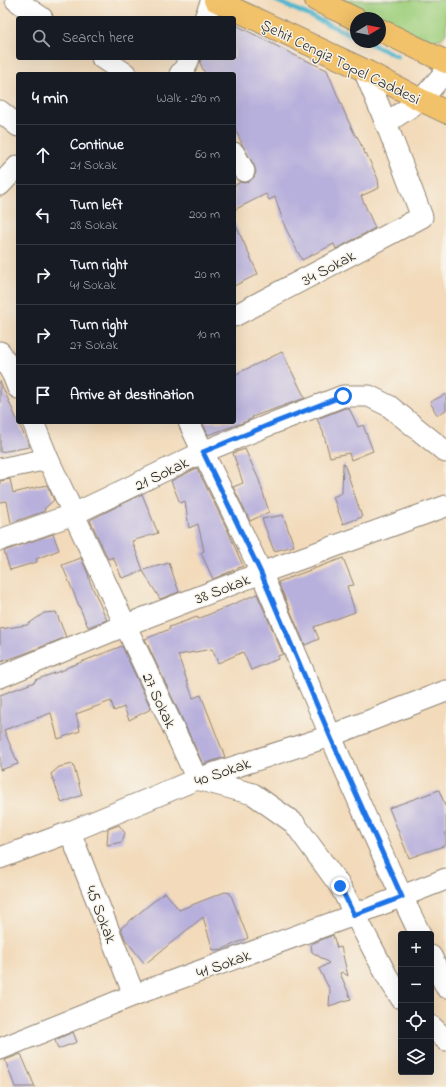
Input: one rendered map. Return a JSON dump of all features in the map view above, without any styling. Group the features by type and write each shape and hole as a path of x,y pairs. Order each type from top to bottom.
{"main road":[{"name":"Şehit Cengiz Topel Caddesi","path":"215,0 364,70 446,112"},
{"path":"316,0 350,16"},
{"path":"386,33 446,62"}],"street":[{"path":"16,0 39,16"},
{"path":"206,16 212,0"},
{"path":"105,60 123,72"},
{"path":"364,70 386,123 421,100 446,72"},
{"path":"0,111 16,124"},
{"name":"34 Sokak","path":"236,315 422,217 386,123"},
{"path":"0,186 16,168"},
{"path":"0,352 10,380"},
{"name":"21 Sokak","path":"0,540 74,514 203,452 343,396 368,396 389,406 446,452"},
{"name":"27 Sokak","path":"34,424 48,459 196,779"},
{"path":"190,424 261,573 330,736 419,931"},
{"path":"0,469 48,459"},
{"name":"38 Sokak","path":"0,677 126,625 261,573 446,506"},
{"name":"40 Sokak","path":"0,858 70,832 196,779 330,736 446,691"},
{"path":"196,779 253,794 294,823 340,886 354,915 398,993"},
{"name":"45 Sokak","path":"70,832 134,995"},
{"name":"41 Sokak","path":"0,1049 134,995 402,897 446,878"},
{"path":"434,962 446,987"},
{"path":"434,1029 446,1040"}],"green space":[{"path":"336,0 446,0 446,33 441,39 421,42 386,25 386,12 360,12"}],"building":[{"path":"236,25 300,58 327,70 346,116 378,179 379,188 361,196 375,228 336,249 334,244 302,260 285,227 275,197 269,200 266,194 236,209 236,185 240,182 244,183 250,181 256,172 254,165 236,131 236,72 204,72 200,63 201,60 236,60"},
{"path":"236,225 258,274 236,285"},
{"path":"282,352 305,398 208,435 203,424 236,424 236,375"},
{"path":"0,381 16,417 16,424 19,424 30,447 0,452"},
{"path":"446,394 446,410 437,415 430,402"},
{"path":"345,408 349,408 358,427 363,425 373,451 351,460 349,453 330,457 323,432 317,419"},
{"path":"245,449 259,480 269,512 250,521 233,487 243,483 233,453"},
{"path":"343,463 362,517 343,524 333,497 342,493"},
{"path":"197,468 228,531 243,566 213,579 201,553 204,551 198,524 189,528 185,501 180,503 171,481"},
{"path":"10,479 13,493 47,485 54,500 44,509 45,511 11,523 7,501 0,502 0,481"},
{"path":"142,494 158,533 132,541 143,570 169,563 179,592 160,599 143,571 122,578 113,557 108,559 90,520"},
{"path":"283,515 294,546 274,551 262,519"},
{"path":"53,534 59,550 36,559 37,562 10,570 4,551"},
{"path":"81,558 107,620 88,627 62,565"},
{"path":"343,558 354,585 347,586 355,612 314,627 319,639 305,645 278,582"},
{"path":"257,594 283,654 278,656 278,659 251,670 243,652 218,663 212,649 178,655 193,698 201,695 225,757 203,764 145,639 170,629 169,627 197,617 198,619"},
{"path":"56,612 66,637 0,662 0,629 27,625 44,613"},
{"path":"122,646 151,709 129,720 124,707 114,711 111,701 76,714 80,731 58,739 51,713 4,730 18,764 0,770 0,695"},
{"path":"73,764 82,795 62,803 51,774 59,767"},
{"path":"439,790 446,808 446,845 409,858 389,808"},
{"path":"119,825 125,833 122,842 107,845 108,829"},
{"path":"165,892 179,910 225,892 230,893 248,938 223,949 213,950 203,917 145,964 125,939 121,928"},
{"path":"333,935 337,948 341,947 348,976 342,972 340,973 351,999 329,1006 330,990 319,969 329,963 312,952 311,944"},
{"path":"73,1032 77,1042 58,1049 55,1040"},
{"path":"21,1054 35,1087 15,1087 5,1060"}],"waterway":[{"path":"275,0 350,34"},
{"path":"380,48 397,56"}],"route":[{"path":"340,886 354,915 402,897 330,736 261,573 203,452 343,396"}]}
